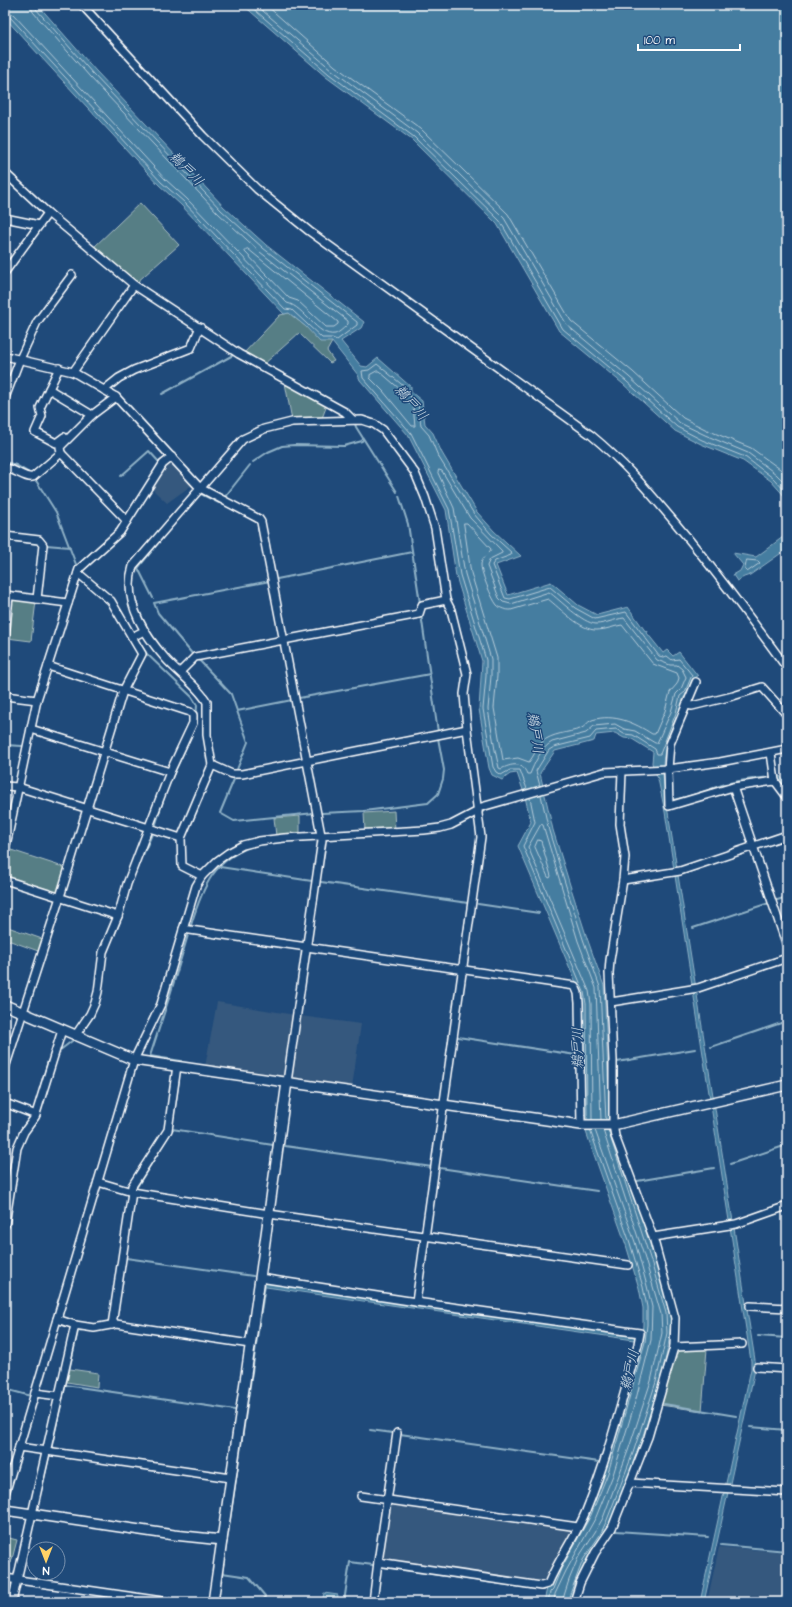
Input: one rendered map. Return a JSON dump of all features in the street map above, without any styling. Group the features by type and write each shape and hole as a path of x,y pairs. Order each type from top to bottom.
{"street":[{"path":"82,5 203,136 257,189 309,231 592,435 617,457 693,544 739,602 787,668"},
{"path":"5,173 48,213 134,285 239,354 345,412 352,419"},
{"path":"5,272 48,213"},
{"path":"5,218 39,225"},
{"path":"5,398 20,359 37,322 72,275"},
{"path":"73,372 134,285"},
{"path":"104,390 134,370 190,348 193,345 200,328"},
{"path":"5,356 73,372 116,397 200,488 259,519 261,522 322,836 213,1602"},
{"path":"59,368 40,408 42,416 35,432 56,443 116,397"},
{"path":"49,389 91,416"},
{"path":"91,416 60,447 61,453 127,521"},
{"path":"202,876 182,866 181,838 212,765 208,735 207,702 165,658 144,631 131,603 130,591 133,566 243,440 264,429 292,422 352,419 362,420 374,424 384,430 390,437 415,473 435,528 446,600 451,610 467,674 464,694 467,729 481,837 481,848 416,1302"},
{"path":"5,468 12,468 31,478 61,453"},
{"path":"5,850 37,700 79,570 120,532 163,464 172,457"},
{"path":"5,536 39,540 42,542 43,545 37,599"},
{"path":"5,1068 24,1014 123,691 142,654 111,601 78,573"},
{"path":"5,639 7,596 68,603"},
{"path":"180,672 196,657 419,614 422,605 446,600"},
{"path":"132,637 144,631"},
{"path":"48,666 190,712 193,715 193,723 170,772 127,884 118,916 103,952 95,1004 75,1036"},
{"path":"696,682 670,744 667,769 669,806 733,787 775,778"},
{"path":"686,704 692,706 762,687 787,716"},
{"path":"5,696 37,700"},
{"path":"31,729 170,772"},
{"path":"212,765 236,774 467,729"},
{"path":"5,1494 134,1060 161,1004 196,886 202,876 217,861 243,845 271,839 440,828 451,825 478,809 604,772 667,769 787,750"},
{"path":"770,753 775,778 787,797"},
{"path":"574,1602 583,1577 595,1553 612,1528 630,1483 648,1437 674,1347 675,1318 653,1237 615,1136 613,1125 613,1060 609,973 624,880 625,857 620,824 622,771"},
{"path":"5,786 18,787 181,838"},
{"path":"733,787 787,946"},
{"path":"624,880 680,870 787,835"},
{"path":"5,880 118,916"},
{"path":"183,929 574,986 578,993 580,1003 581,1125"},
{"path":"611,1002 694,988 787,958"},
{"path":"5,1006 134,1060 581,1125 613,1125 787,1085"},
{"path":"5,1225 17,1148 24,1132 36,1115 62,1030"},
{"path":"112,1325 132,1186 168,1130 177,1066"},
{"path":"5,1103 36,1115"},
{"path":"98,1182 132,1192 269,1214 628,1265"},
{"path":"653,1237 732,1224 787,1206"},
{"path":"260,1278 416,1302 640,1333 601,1470 578,1527 556,1566 548,1584 541,1586 378,1562"},
{"path":"750,1306 787,1308"},
{"path":"57,1319 75,1325 94,1328 116,1324 250,1344"},
{"path":"12,1602 75,1325"},
{"path":"674,1347 742,1344"},
{"path":"757,1368 787,1369"},
{"path":"35,1393 59,1396"},
{"path":"373,1602 397,1433"},
{"path":"20,1447 231,1478"},
{"path":"630,1483 787,1492"},
{"path":"361,1496 578,1527"},
{"path":"5,1510 181,1536 222,1540"},
{"path":"5,1578 169,1602"}],"shaded area":[{"path":"169,464 174,464 192,485 167,503 152,489"},
{"path":"217,1002 295,1015 285,1075 279,1078 205,1067"},
{"path":"300,1016 361,1024 352,1088 291,1079"},
{"path":"389,1501 569,1528 571,1533 545,1580 538,1583 383,1560 380,1558"},
{"path":"719,1547 787,1552 787,1602 707,1602"}],"green space":[{"path":"140,203 179,245 136,283 93,248"},
{"path":"289,313 305,326 332,342 327,351 334,361 330,363 299,333 263,365 243,354 280,315"},
{"path":"285,383 327,405 322,418 292,420"},
{"path":"14,598 36,601 31,641 7,638 10,601"},
{"path":"394,811 395,830 365,831 364,813"},
{"path":"300,816 300,835 276,836 274,818"},
{"path":"8,849 66,868 59,894 5,879 5,865"},
{"path":"5,926 45,940 41,952 5,939"},
{"path":"707,1349 702,1411 660,1405 676,1351"},
{"path":"70,1369 98,1373 97,1387 67,1382"},
{"path":"5,1537 17,1540 11,1563 5,1562"}],"water":[{"name":"鵜戸川","path":"5,5 38,5 96,71 224,207 266,245 364,322 361,328 341,341 361,366 367,367 378,358 411,387 411,392 422,401 425,424 433,433 442,453 477,512 494,531 521,556 496,565 508,595 551,582 578,605 597,615 628,607 646,632 648,631 647,633 663,653 667,650 673,656 679,652 698,676 696,676 688,697 684,697 681,705 683,708 679,712 663,758 664,785 667,800 690,795 727,783 754,778 780,776 787,785 787,791 779,780 772,780 667,806 755,1360 754,1374 704,1602 700,1602 751,1369 751,1361 665,812 658,779 652,763 653,752 632,739 624,738 615,733 596,735 594,741 555,751 540,773 553,830 587,938 604,986 610,1119 654,1257 670,1312 671,1323 668,1347 660,1383 637,1454 611,1521 586,1562 570,1602 544,1602 547,1588 549,1587 557,1568 582,1525 642,1341 643,1308 639,1288 626,1245 583,1120 580,992 518,846 531,822 524,793 517,773 510,774 502,780 492,775 489,768 479,709 482,661 456,576 446,510 408,435 360,380 358,375 332,342 320,342 305,326 289,313 284,314 181,205 159,185 5,18"},
{"path":"243,5 787,5 787,499 771,481 743,461 701,444 675,431 623,384 559,331 497,224 412,140 326,77"},
{"path":"787,534 787,549 750,575 737,581 733,575 740,571 743,565 733,553 756,557"},
{"path":"265,1283 635,1337 634,1340 264,1287"},
{"path":"324,1593 338,1595 337,1602 322,1602"}],"waterway":[{"path":"162,394 235,354"},
{"path":"354,421 356,427 397,492"},
{"path":"70,442 79,433"},
{"path":"253,462 268,452 282,446 344,446 362,441 363,439"},
{"path":"121,476 149,451 159,462"},
{"path":"5,462 16,465 31,474 56,452"},
{"path":"224,498 250,465"},
{"path":"35,479 56,512 77,567"},
{"path":"199,493 219,503 220,501"},
{"path":"399,496 408,524 420,603"},
{"path":"153,598 138,568 171,527"},
{"path":"5,540 39,544"},
{"path":"46,545 70,547"},
{"path":"277,579 412,552"},
{"path":"83,573 109,595"},
{"path":"194,656 158,613 154,603 270,581"},
{"path":"421,614 438,732"},
{"path":"143,648 147,654 192,697 197,705 196,720"},
{"path":"198,659 231,694 248,742 236,772"},
{"path":"299,698 430,674"},
{"path":"237,711 292,700"},
{"path":"155,827 166,791 193,732"},
{"path":"322,813 364,811 428,803 438,794 443,779 444,770 438,738"},
{"path":"5,745 22,746"},
{"path":"235,777 220,813 234,821 315,813"},
{"path":"482,813 485,809"},
{"path":"424,833 450,828 474,817"},
{"path":"143,855 152,834"},
{"path":"329,839 391,835"},
{"path":"300,840 317,840"},
{"path":"191,925 200,898 212,875 230,858 256,845"},
{"path":"123,913 131,882 139,862"},
{"path":"220,867 312,881"},
{"path":"321,882 468,903"},
{"path":"774,901 787,897"},
{"path":"693,928 769,903"},
{"path":"478,904 539,913"},
{"path":"113,938 120,921"},
{"path":"181,1061 150,1056 188,935"},
{"path":"82,1032 93,1017 100,998"},
{"path":"711,1047 787,1021"},
{"name":"鵜戸川","path":"458,1037 576,1055"},
{"path":"59,1051 72,1041"},
{"path":"617,1062 695,1049"},
{"path":"40,1088 48,1061"},
{"path":"135,1190 171,1132 179,1080"},
{"path":"172,1129 273,1145"},
{"path":"730,1164 787,1145"},
{"path":"285,1146 432,1167"},
{"path":"440,1168 597,1191"},
{"path":"637,1181 714,1168"},
{"path":"126,1254 126,1258 253,1276"},
{"path":"264,1602 265,1596 249,1577 222,1573 265,1285"},
{"path":"51,1449 78,1331 83,1330"},
{"path":"758,1336 787,1338"},
{"path":"65,1385 235,1410"},
{"path":"5,1389 31,1396"},
{"path":"664,1404 736,1416"},
{"path":"750,1427 787,1430"},
{"path":"370,1430 393,1433"},
{"path":"400,1434 599,1462"},
{"path":"41,1491 50,1453"},
{"path":"616,1531 708,1537"},
{"path":"721,1545 787,1551"},
{"path":"344,1602 350,1562 373,1565"},
{"path":"382,1567 543,1590"}]}
